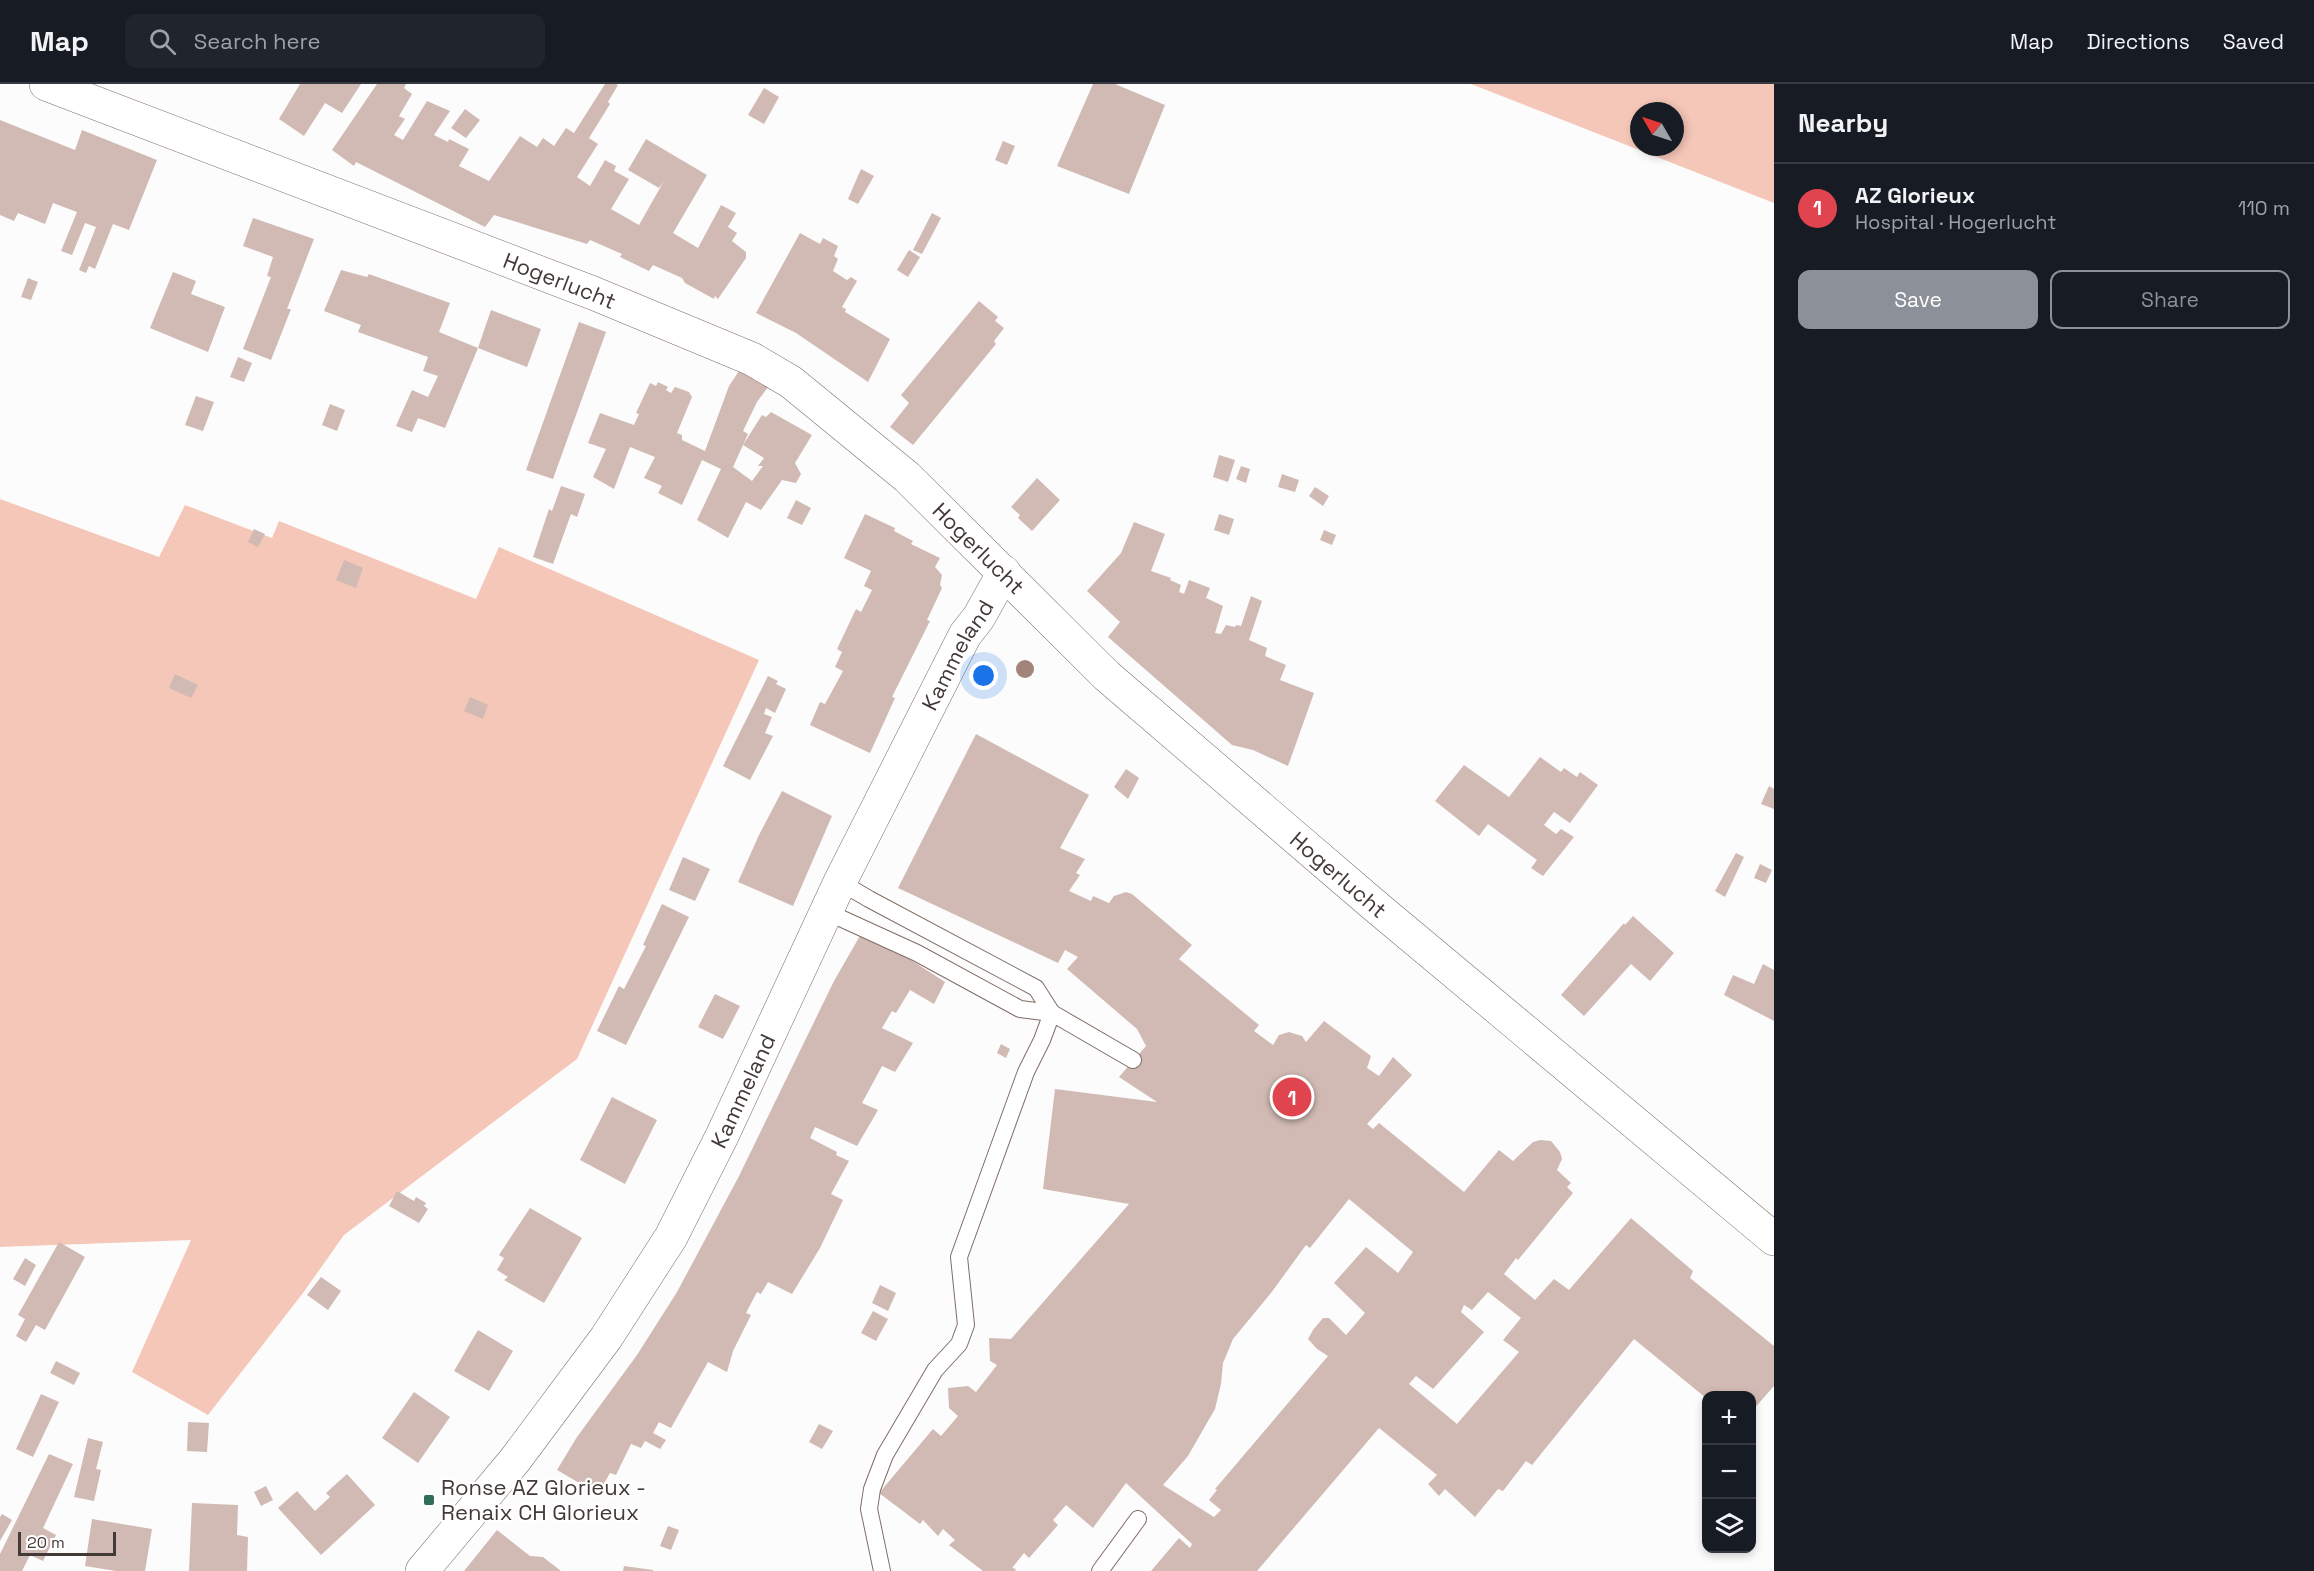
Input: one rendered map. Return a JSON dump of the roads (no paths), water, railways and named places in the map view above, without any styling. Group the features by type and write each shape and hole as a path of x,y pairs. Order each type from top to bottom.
{"street":[{"name":"Hogerlucht","path":"46,84 593,293 752,359 791,382 907,477 1107,676 1374,905 1774,1239"},
{"name":"Kammeland","path":"422,1571 515,1460 606,1338 671,1237 722,1136 840,882 964,635 979,617 1004,572"}],"lane":[{"path":"840,882 1036,988 1052,1013"},
{"path":"827,912 917,953 1020,1009 1052,1013 1133,1060"},
{"path":"882,1571 869,1509 872,1489 885,1455 935,1370 959,1344 966,1324 959,1257 1026,1072 1052,1013"},
{"path":"1100,1571 1138,1519"}],"place":[{"name":"AZ Glorieux","path":"1292,1097"},
{"name":"Ronse AZ Glorieux - Renaix CH Glorieux","path":"429,1500"}]}
